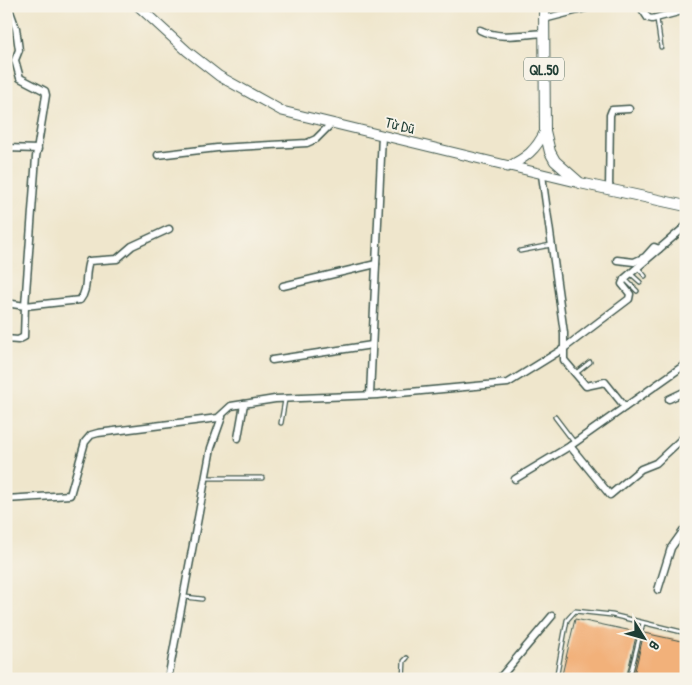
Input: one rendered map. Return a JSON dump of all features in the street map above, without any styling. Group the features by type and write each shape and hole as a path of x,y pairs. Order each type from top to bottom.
{"highway":[{"name":"QL.50","path":"544,6 545,131 550,152 556,161 580,184"},
{"name":"Từ Dũ","path":"580,184 686,205"}],"main road":[{"name":"Từ Dũ","path":"138,6 186,51 227,81 282,111 580,184"},
{"path":"507,167 529,155 538,146 545,131"}],"street":[{"path":"6,339 18,340 24,337 38,149 45,91 20,78 15,60 19,50 8,6"},
{"path":"544,19 594,6"},
{"path":"640,6 648,18 656,18 686,10"},
{"path":"480,30 503,35 544,33"},
{"path":"609,190 610,112 629,109"},
{"path":"158,155 216,148 307,142 319,137 331,124"},
{"path":"370,395 382,136"},
{"path":"6,148 38,149"},
{"path":"542,175 564,333 564,360 586,386 605,382 625,407"},
{"path":"168,679 211,448 218,418 231,406 285,399 370,395 508,383 563,349 629,299 630,294 622,284 624,279 686,226"},
{"path":"6,303 25,306 80,300 86,287 88,261 117,259 132,246 169,229"},
{"path":"617,260 634,262 645,257 654,247 659,249"},
{"path":"284,286 376,264"},
{"path":"272,360 372,345"},
{"path":"515,479 572,444 686,364"},
{"path":"669,399 686,392"},
{"path":"238,438 244,404"},
{"path":"6,499 70,495 85,442 91,435 218,418"},
{"path":"572,444 610,495 641,469 656,463 686,435"},
{"path":"658,590 671,548 686,527"},
{"path":"499,679 552,616"},
{"path":"228,679 237,678"}],"lane":[{"path":"656,18 661,47"},
{"path":"520,251 552,245"},
{"path":"638,267 645,276"},
{"path":"630,274 640,282"},
{"path":"624,279 637,291"},
{"path":"575,375 590,362"},
{"path":"281,423 285,399"},
{"path":"555,417 572,444"},
{"path":"206,478 262,478"},
{"path":"184,597 202,599"},
{"path":"556,679 568,620 576,611 612,615 686,633"},
{"path":"629,679 643,623"},
{"path":"403,679 404,661 407,658"}],"building":[{"path":"575,619 637,632 626,679 561,679"},
{"path":"644,633 686,642 686,679 633,679"}]}
